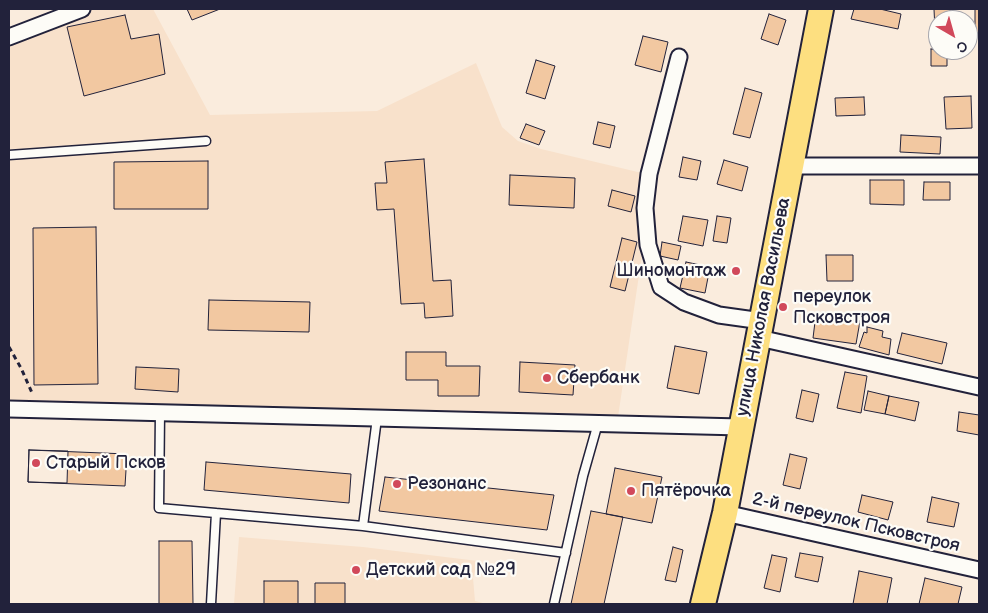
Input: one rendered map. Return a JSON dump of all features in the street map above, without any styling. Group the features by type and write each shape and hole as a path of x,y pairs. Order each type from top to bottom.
{"main road":[{"name":"улица Николая Васильева","path":"703,604 725,513 821,9"}],"street":[{"path":"9,37 82,9"},
{"path":"679,58 649,174 645,208 648,245 661,287 684,302 761,330 979,387"},
{"path":"792,166 979,166"},
{"path":"9,409 741,427"},
{"name":"2-й переулок Псковстроя","path":"725,513 979,570"}],"lane":[{"path":"9,155 206,141"},
{"path":"160,412 159,508 362,526 566,553"},
{"path":"362,526 377,418"},
{"path":"554,604 598,423"},
{"path":"211,604 216,514"}],"path":[{"path":"9,347 22,368 39,409"}],"shaded area":[{"path":"90,9 153,9 210,115 377,111 476,63 502,127 518,141 541,149 642,173 643,248 618,417 9,401 9,38"},
{"name":"Детский сад №29","path":"239,537 363,547 478,561 473,578 475,601 487,604 234,604"}],"building":[{"path":"187,9 220,9 192,20"},
{"path":"854,9 880,9 901,14 898,29 851,19"},
{"path":"934,9 950,9 950,10"},
{"path":"979,9 979,33 978,10 975,10"},
{"path":"769,14 786,20 778,45 761,39"},
{"path":"125,15 131,39 159,34 165,74 84,96 67,27"},
{"path":"643,36 668,42 661,72 635,65"},
{"path":"536,60 555,66 545,99 526,93"},
{"path":"931,60 947,60 947,66 931,66"},
{"path":"745,88 762,93 750,138 733,134"},
{"path":"971,96 972,128 946,129 944,97"},
{"path":"864,97 865,115 836,116 835,98"},
{"path":"598,122 615,126 610,148 593,144"},
{"path":"526,124 545,131 539,145 520,138"},
{"path":"901,135 941,137 940,154 900,152"},
{"path":"683,157 701,161 697,180 679,177"},
{"path":"424,159 433,281 451,280 453,316 425,318 424,303 401,304 394,209 377,210 375,183 387,183 385,162"},
{"path":"724,160 748,167 742,191 717,184"},
{"path":"208,161 208,209 114,209 114,162"},
{"path":"510,175 575,178 574,208 509,205"},
{"path":"870,180 904,180 904,205 870,204"},
{"path":"924,182 950,182 950,200 923,200"},
{"path":"612,190 635,196 631,212 608,206"},
{"path":"683,216 708,220 703,246 678,241"},
{"path":"717,216 731,218 727,243 713,241"},
{"path":"96,227 98,384 34,385 33,228"},
{"path":"622,238 637,242 625,291 610,287"},
{"path":"662,242 681,246 678,260 660,256"},
{"path":"826,255 853,255 853,281 827,281"},
{"path":"686,262 710,267 705,293 680,288"},
{"path":"209,300 310,302 309,332 208,330"},
{"path":"816,314 860,321 856,344 813,338"},
{"path":"867,327 883,331 882,337 891,339 889,355 859,347 864,332 867,333"},
{"path":"902,333 947,343 942,364 897,353"},
{"path":"675,346 707,352 699,394 667,388"},
{"path":"406,352 446,352 446,366 480,366 479,396 438,396 438,380 406,380"},
{"name":"Сбербанк","path":"520,362 575,365 573,395 519,392"},
{"path":"136,367 179,369 178,392 135,389"},
{"path":"845,372 867,376 861,413 837,408"},
{"path":"802,390 819,394 813,422 796,418"},
{"path":"868,391 889,396 885,414 864,410"},
{"path":"889,396 919,402 915,421 885,414"},
{"path":"959,412 979,415 979,435 957,431"},
{"path":"29,450 68,451 67,483 28,482"},
{"path":"29,450 127,454 125,486 28,482"},
{"path":"790,454 807,458 800,489 783,485"},
{"path":"206,462 351,474 349,503 204,490"},
{"path":"615,468 662,477 652,523 606,514"},
{"path":"385,477 554,495 547,530 379,511"},
{"path":"862,495 893,502 888,520 858,512"},
{"path":"932,497 959,503 954,527 927,522"},
{"path":"591,511 623,517 604,604 571,604"},
{"path":"159,541 192,541 193,604 159,604"},
{"path":"673,547 683,550 676,582 665,580"},
{"path":"800,553 823,557 818,582 795,577"},
{"path":"772,555 787,558 780,592 764,588"},
{"path":"859,571 892,578 887,604 853,604"},
{"path":"925,578 962,587 958,604 919,604"},
{"path":"264,581 298,581 298,604 264,604"},
{"path":"315,583 345,583 345,604 315,604"}],"place":[{"name":"Шиномонтаж","path":"736,271"},
{"name":"переулок Псковстроя","path":"783,307"},
{"name":"Сбербанк","path":"547,378"},
{"name":"Старый Псков","path":"36,463"},
{"name":"Резонанс","path":"397,484"},
{"name":"Пятёрочка","path":"631,491"},
{"name":"Детский сад №29","path":"356,570"}]}
